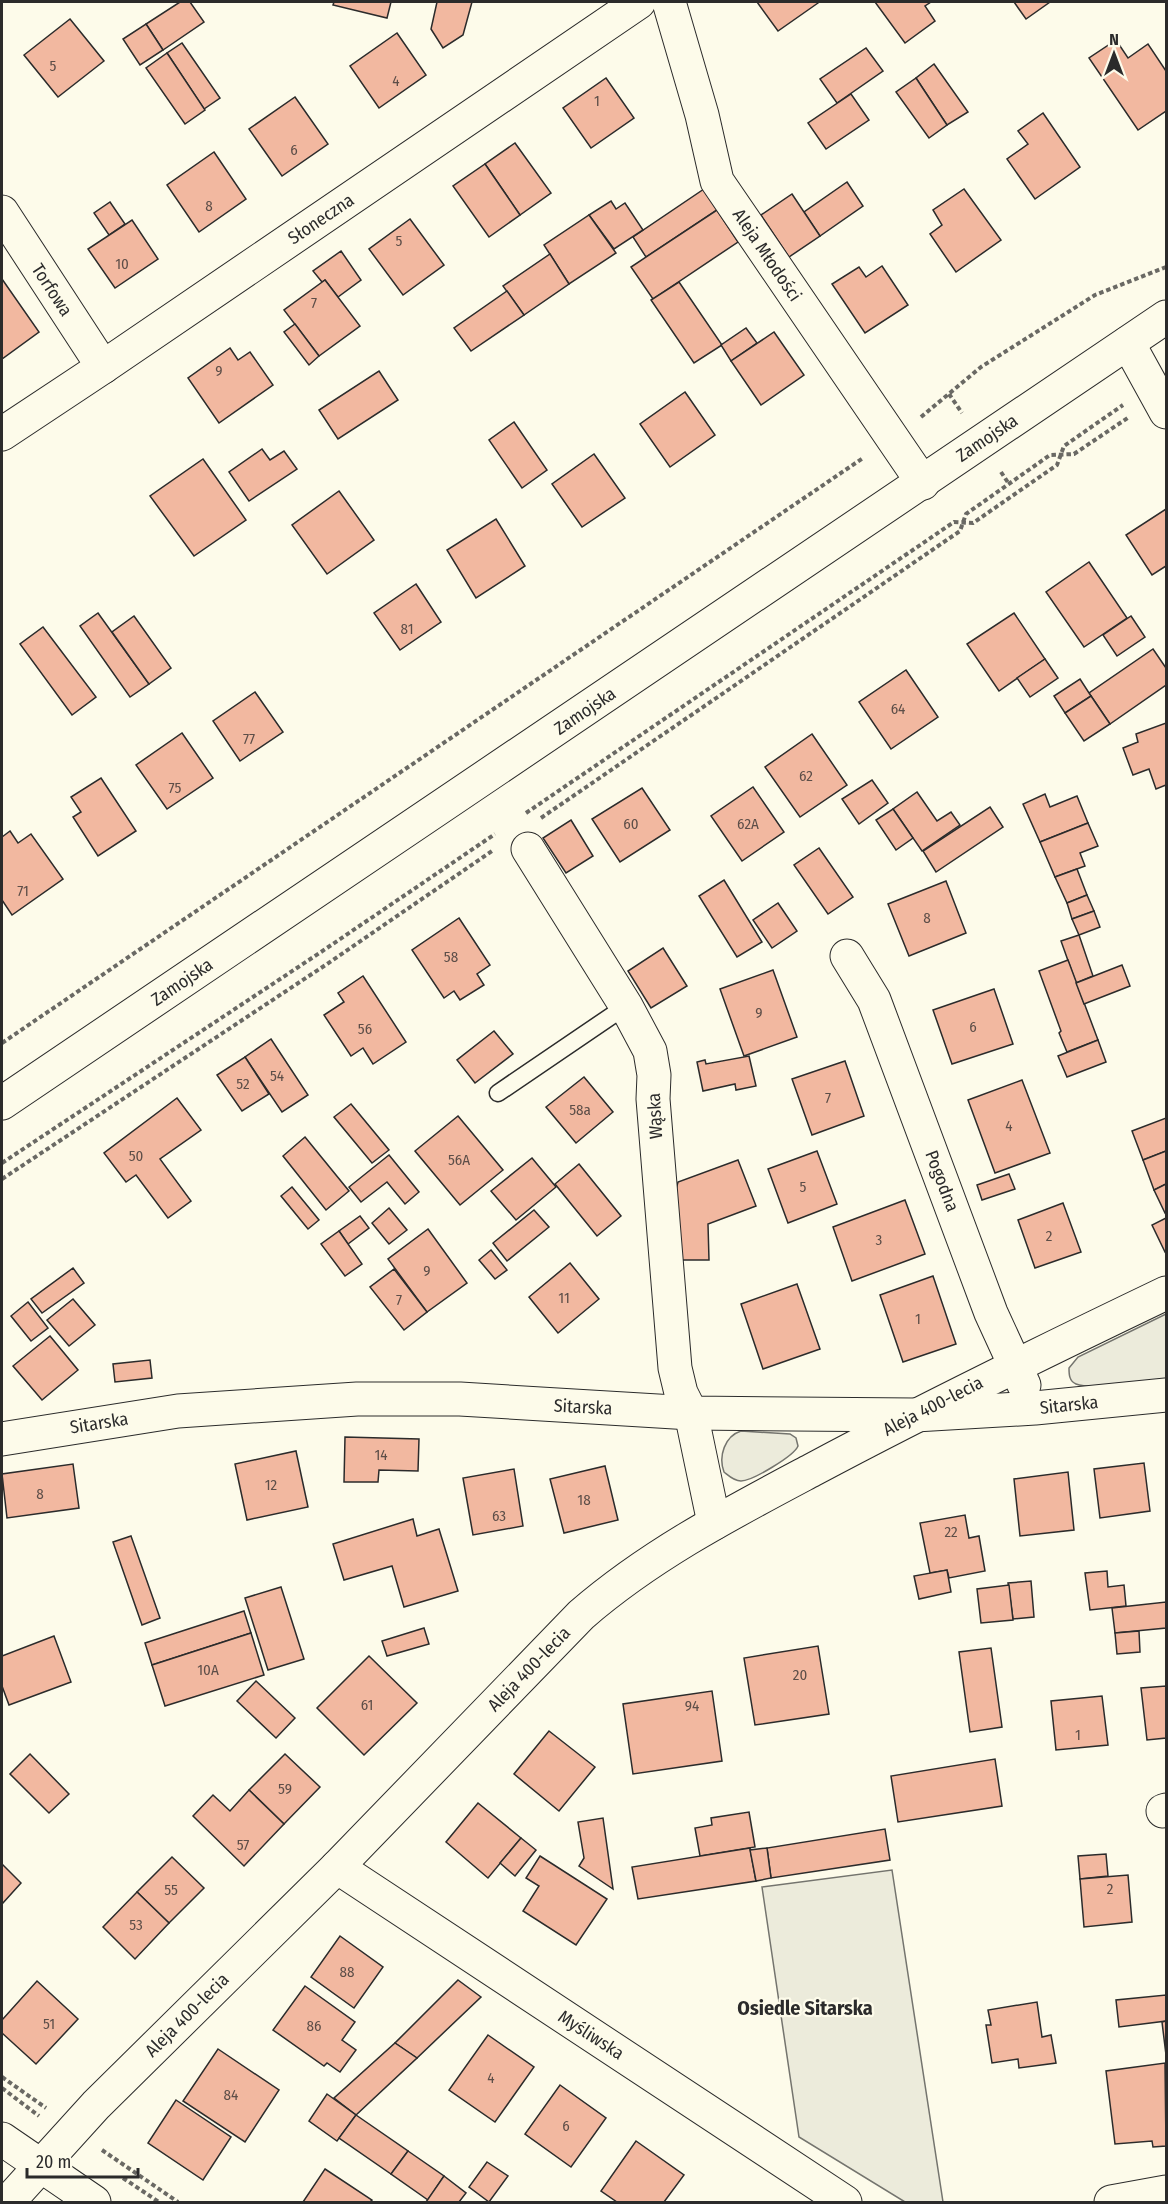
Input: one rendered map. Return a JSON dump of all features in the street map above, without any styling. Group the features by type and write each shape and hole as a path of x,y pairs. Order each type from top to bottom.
{"street":[{"name":"Słoneczna","path":"2,434 639,2"},
{"name":"Aleja Młodości","path":"669,2 702,115 717,181 923,483"},
{"name":"Torfowa","path":"2,212 103,367"},
{"name":"Zamojska","path":"2,1103 1167,317"},
{"path":"1128,343 1159,398"},
{"name":"Wąska","path":"521,839 626,1006 650,1051 654,1075 653,1099 675,1368 681,1393 691,1413 714,1522"},
{"name":"Pogodna","path":"847,956 874,1000 991,1313 1035,1408"},
{"name":"Aleja 400-lecia","path":"8,2202 96,2105 337,1867 581,1615 614,1586 714,1522 915,1415 1014,1365 1167,1293"},
{"name":"Sitarska","path":"2,1439 178,1411 357,1399 460,1400 691,1413 915,1415 1035,1408 1167,1395"},
{"name":"Myśliwska","path":"337,1867 845,2202"},
{"path":"2,2139 94,2202"},
{"path":"1111,2202 1167,2192"}],"lane":[{"path":"498,1093 626,1006"}],"path":[{"path":"2,1043 911,426 981,367 1095,295 1167,267"},
{"path":"518,818 954,522 973,523 1057,465 1064,446 1159,398"},
{"path":"2,1179 521,839 960,531 966,514 1050,455 1074,454 1159,398"},
{"path":"2,1163 499,831"}],"shaded area":[{"path":"1166,1314 1166,1379 1094,1386 1084,1386 1072,1381 1069,1368 1078,1357"},
{"path":"741,1431 790,1434 796,1438 798,1446 789,1456 763,1473 746,1480 736,1480 724,1472 722,1460 727,1442"},
{"path":"892,1870 943,2202 905,2202 799,2137 762,1887"}],"building":[{"path":"180,2 190,2 204,22 163,50 146,24"},
{"path":"334,2 391,2 387,18 333,5"},
{"path":"437,2 472,2 463,35 443,48 431,29"},
{"path":"757,2 817,2 818,3 778,31"},
{"path":"875,2 931,2 925,6 935,21 905,43"},
{"path":"1014,2 1050,2 1026,19"},
{"path":"70,19 104,61 58,97 24,55"},
{"path":"146,24 163,50 140,65 123,39"},
{"path":"397,33 426,75 379,108 350,66"},
{"path":"1116,40 1128,58 1148,44 1166,71 1166,111 1138,130 1089,58"},
{"path":"182,43 220,98 204,109 167,53"},
{"path":"866,48 883,71 837,103 820,79"},
{"path":"167,53 205,110 185,124 146,68"},
{"path":"934,64 968,112 947,125 916,78"},
{"path":"606,78 634,118 591,148 563,108"},
{"path":"916,78 947,125 929,138 896,92"},
{"path":"851,94 869,120 826,149 808,123"},
{"path":"295,97 328,144 282,176 249,129"},
{"path":"1043,113 1080,167 1035,199 1007,159 1028,144 1018,131"},
{"path":"515,143 551,193 520,215 485,164"},
{"path":"214,152 246,199 199,232 167,185"},
{"path":"485,164 520,215 489,237 453,186"},
{"path":"847,182 863,206 820,236 804,212"},
{"path":"704,189 717,210 646,257 633,237"},
{"path":"964,189 1001,240 956,272 930,234 942,225 933,210"},
{"path":"792,194 820,236 789,257 761,215"},
{"path":"611,201 616,209 625,203 643,230 614,249 589,215"},
{"path":"110,202 125,224 109,235 94,213"},
{"path":"717,210 738,242 653,299 631,267"},
{"path":"589,215 616,253 569,284 544,245"},
{"path":"410,219 444,265 403,295 369,249"},
{"path":"132,220 158,259 115,288 88,249"},
{"path":"341,251 361,280 338,297 325,280 322,282 313,271"},
{"path":"550,254 569,284 524,315 503,286"},
{"path":"882,266 908,305 865,333 832,284 859,267 866,277"},
{"path":"2,279 39,332 2,359"},
{"path":"325,280 360,326 319,356 284,310"},
{"path":"679,282 722,345 694,363 651,300"},
{"path":"507,291 524,315 471,351 454,328"},
{"path":"295,324 319,356 309,365 284,332"},
{"path":"746,328 757,343 731,361 721,345"},
{"path":"774,332 804,375 761,405 731,361"},
{"path":"230,348 238,360 250,352 273,385 219,423 188,378"},
{"path":"379,371 398,400 338,439 319,410"},
{"path":"685,392 715,435 670,467 640,424"},
{"path":"514,422 547,470 522,488 489,440"},
{"path":"262,449 270,460 284,451 297,469 249,501 229,472"},
{"path":"594,454 625,498 582,527 552,484"},
{"path":"203,459 246,520 194,556 150,496"},
{"path":"339,491 374,540 327,574 292,525"},
{"path":"1166,509 1166,566 1152,575 1126,535"},
{"path":"496,519 525,566 476,598 447,550"},
{"path":"1089,562 1127,618 1084,647 1046,592"},
{"path":"416,584 441,622 400,650 374,613"},
{"path":"98,613 149,684 130,697 80,626"},
{"path":"1014,613 1045,659 999,691 967,644"},
{"path":"134,616 171,668 149,684 112,632"},
{"path":"1131,616 1145,637 1117,656 1103,635"},
{"path":"43,627 96,697 72,715 20,644"},
{"path":"1153,649 1166,668 1166,685 1110,724 1089,693"},
{"path":"1045,659 1058,678 1030,697 1017,678"},
{"path":"906,670 938,717 891,749 859,702"},
{"path":"1080,679 1091,696 1065,713 1054,696"},
{"path":"255,692 283,732 240,761 213,721"},
{"path":"1091,696 1110,724 1084,741 1065,713"},
{"path":"1166,723 1166,785 1156,789 1149,769 1133,775 1123,748 1138,742 1136,734"},
{"path":"182,733 213,778 167,809 136,765"},
{"path":"812,734 847,785 800,817 765,767"},
{"path":"101,778 136,831 98,856 73,817 81,812 71,797"},
{"path":"872,780 888,803 859,824 842,799"},
{"path":"753,787 784,832 742,861 711,816"},
{"path":"642,788 670,830 620,862 592,819"},
{"path":"917,792 937,821 951,812 960,825 922,851 893,809"},
{"path":"1045,794 1050,807 1077,796 1088,823 1040,842 1023,804"},
{"path":"990,807 1003,827 936,872 923,851"},
{"path":"893,809 913,838 896,850 876,820"},
{"path":"571,820 593,856 566,873 543,838"},
{"path":"1088,823 1098,846 1080,853 1085,866 1055,877 1040,842"},
{"path":"10,831 18,843 31,834 63,879 12,915 2,900 2,837"},
{"path":"819,848 853,897 828,914 794,865"},
{"path":"1077,869 1087,895 1067,903 1055,877"},
{"path":"724,880 762,942 737,957 699,896"},
{"path":"946,881 966,933 909,956 888,904"},
{"path":"1087,895 1094,911 1072,919 1067,903"},
{"path":"778,903 797,931 772,948 753,920"},
{"path":"1094,911 1100,927 1079,935 1072,919"},
{"path":"459,918 490,965 477,974 484,985 460,1000 454,991 444,998 412,950"},
{"path":"1079,935 1093,976 1076,983 1061,941"},
{"path":"663,948 687,986 651,1008 628,971"},
{"path":"1068,960 1098,1040 1067,1052 1039,971"},
{"path":"1122,965 1130,986 1084,1004 1076,983"},
{"path":"773,970 797,1037 744,1056 720,989"},
{"path":"363,976 406,1042 373,1064 363,1048 351,1056 324,1015 344,1002 338,993"},
{"path":"994,989 1013,1044 952,1064 933,1010"},
{"path":"494,1031 513,1054 475,1083 457,1060"},
{"path":"271,1039 308,1095 282,1112 245,1057"},
{"path":"1098,1040 1106,1062 1067,1077 1058,1056"},
{"path":"749,1056 756,1086 736,1090 735,1084 703,1091 697,1062 705,1060 706,1064"},
{"path":"245,1057 269,1094 242,1111 217,1075"},
{"path":"845,1061 864,1116 812,1135 792,1079"},
{"path":"584,1077 613,1112 576,1143 546,1107"},
{"path":"1022,1080 1050,1153 995,1173 968,1100"},
{"path":"177,1098 201,1130 160,1159 191,1201 168,1218 136,1175 126,1182 104,1153"},
{"path":"351,1104 389,1150 372,1163 334,1117"},
{"path":"458,1116 503,1170 460,1205 415,1151"},
{"path":"1166,1118 1166,1151 1143,1160 1132,1131"},
{"path":"305,1137 349,1191 326,1210 283,1156"},
{"path":"817,1151 837,1204 788,1223 768,1169"},
{"path":"1166,1151 1166,1184 1154,1190 1143,1160"},
{"path":"389,1155 419,1192 405,1204 387,1182 361,1202 349,1187"},
{"path":"532,1158 556,1187 516,1220 491,1191"},
{"path":"738,1160 756,1206 708,1224 709,1260 676,1260 674,1197 678,1182"},
{"path":"579,1164 621,1216 597,1236 555,1184"},
{"path":"1009,1174 1015,1189 982,1200 977,1185"},
{"path":"1166,1184 1166,1212 1165,1213 1154,1190"},
{"path":"292,1187 319,1220 308,1229 281,1196"},
{"path":"905,1200 925,1254 852,1281 833,1227"},
{"path":"1063,1203 1081,1252 1035,1268 1018,1220"},
{"path":"389,1208 407,1230 389,1244 372,1223"},
{"path":"534,1210 549,1227 507,1261 493,1243"},
{"path":"360,1216 369,1228 348,1244 339,1231"},
{"path":"1166,1218 1166,1251 1165,1252 1152,1225"},
{"path":"428,1229 467,1283 427,1312 388,1259"},
{"path":"339,1231 362,1264 345,1276 321,1244"},
{"path":"491,1250 507,1270 495,1279 479,1260"},
{"path":"570,1263 599,1299 558,1333 529,1297"},
{"path":"73,1268 84,1283 42,1313 31,1299"},
{"path":"394,1269 427,1312 404,1330 370,1287"},
{"path":"933,1276 956,1344 903,1362 880,1295"},
{"path":"797,1284 820,1349 763,1369 741,1304"},
{"path":"73,1299 95,1325 69,1346 47,1320"},
{"path":"28,1302 48,1328 31,1341 11,1316"},
{"path":"50,1336 78,1370 42,1400 13,1366"},
{"path":"150,1360 152,1378 115,1382 113,1364"},
{"path":"345,1437 419,1439 418,1471 379,1470 378,1482 344,1482"},
{"path":"296,1451 308,1507 247,1520 235,1464"},
{"path":"1144,1463 1150,1511 1100,1518 1094,1469"},
{"path":"73,1464 79,1508 7,1518 2,1474"},
{"path":"605,1466 618,1520 564,1533 550,1479"},
{"path":"514,1469 523,1526 473,1535 463,1478"},
{"path":"1068,1472 1074,1530 1020,1536 1014,1479"},
{"path":"965,1515 969,1538 979,1536 985,1571 949,1578 947,1570 930,1573 920,1523"},
{"path":"413,1519 417,1536 439,1529 458,1591 404,1607 392,1566 344,1580 333,1544"},
{"path":"131,1536 160,1618 142,1625 113,1542"},
{"path":"947,1570 951,1592 919,1599 914,1576"},
{"path":"1107,1571 1108,1587 1124,1585 1126,1606 1090,1610 1085,1573"},
{"path":"1031,1581 1034,1617 1013,1619 1008,1583"},
{"path":"1009,1585 1013,1620 981,1623 977,1589"},
{"path":"281,1587 304,1659 268,1670 245,1598"},
{"path":"1166,1602 1166,1628 1115,1633 1112,1608"},
{"path":"244,1611 251,1633 152,1665 145,1643"},
{"path":"424,1628 429,1644 387,1656 382,1641"},
{"path":"1139,1631 1140,1652 1117,1654 1115,1633"},
{"path":"251,1633 264,1675 165,1706 152,1665"},
{"path":"54,1636 71,1682 9,1705 2,1686 2,1656"},
{"path":"818,1646 829,1714 755,1725 744,1658"},
{"path":"991,1648 1002,1727 970,1732 959,1652"},
{"path":"369,1656 417,1703 364,1755 317,1708"},
{"path":"256,1681 295,1718 276,1738 237,1701"},
{"path":"1166,1686 1166,1738 1147,1740 1141,1688"},
{"path":"712,1691 722,1761 633,1774 623,1704"},
{"path":"1102,1696 1108,1745 1056,1750 1051,1701"},
{"path":"549,1731 595,1767 559,1811 514,1774"},
{"path":"30,1754 69,1794 49,1813 10,1774"},
{"path":"285,1754 320,1787 284,1824 249,1790"},
{"path":"995,1759 1002,1806 898,1822 891,1776"},
{"path":"249,1790 284,1824 244,1866 193,1816 213,1795 230,1811"},
{"path":"478,1803 521,1838 488,1878 446,1842"},
{"path":"749,1812 755,1847 700,1856 695,1828 712,1825 711,1818"},
{"path":"603,1818 613,1889 579,1866 584,1858 578,1822"},
{"path":"885,1829 890,1860 771,1878 767,1848"},
{"path":"521,1838 536,1850 515,1876 500,1863"},
{"path":"750,1848 756,1881 638,1899 632,1867"},
{"path":"767,1848 771,1878 756,1881 750,1850"},
{"path":"1106,1854 1108,1876 1080,1879 1078,1856"},
{"path":"540,1856 607,1899 576,1945 523,1911 539,1886 526,1878"},
{"path":"172,1857 204,1888 169,1923 137,1892"},
{"path":"2,1864 21,1883 2,1904"},
{"path":"1128,1875 1132,1922 1084,1927 1080,1879"},
{"path":"137,1892 169,1923 135,1959 103,1927"},
{"path":"340,1936 383,1967 354,2008 311,1977"},
{"path":"458,1980 481,1997 417,2058 395,2043"},
{"path":"37,1981 78,2019 36,2064 2,2033 2,2020"},
{"path":"305,1986 355,2022 342,2040 356,2050 340,2072 327,2063 324,2066 273,2030"},
{"path":"1166,1995 1166,2021 1119,2027 1116,2000"},
{"path":"1037,2002 1042,2037 1051,2035 1056,2063 1019,2068 1018,2059 992,2063 986,2025 991,2025 988,2010"},
{"path":"1166,2021 1166,2055 1162,2022"},
{"path":"488,2035 534,2067 495,2122 449,2090"},
{"path":"395,2043 417,2058 356,2115 334,2098"},
{"path":"218,2049 279,2090 245,2142 183,2101"},
{"path":"1165,2063 1166,2146 1153,2147 1152,2141 1115,2144 1106,2071"},
{"path":"560,2085 606,2118 571,2167 525,2134"},
{"path":"327,2094 356,2115 337,2141 309,2121"},
{"path":"176,2100 231,2137 203,2180 148,2143"},
{"path":"356,2115 408,2151 391,2174 339,2138"},
{"path":"636,2141 684,2175 664,2202 617,2202 601,2191"},
{"path":"408,2151 444,2176 428,2200 391,2174"},
{"path":"487,2162 508,2176 489,2202 469,2187"},
{"path":"325,2169 372,2200 370,2202 303,2202"},
{"path":"444,2176 466,2193 459,2202 426,2202"}],"district":[{"name":"Osiedle Sitarska","path":"805,2008"}]}
